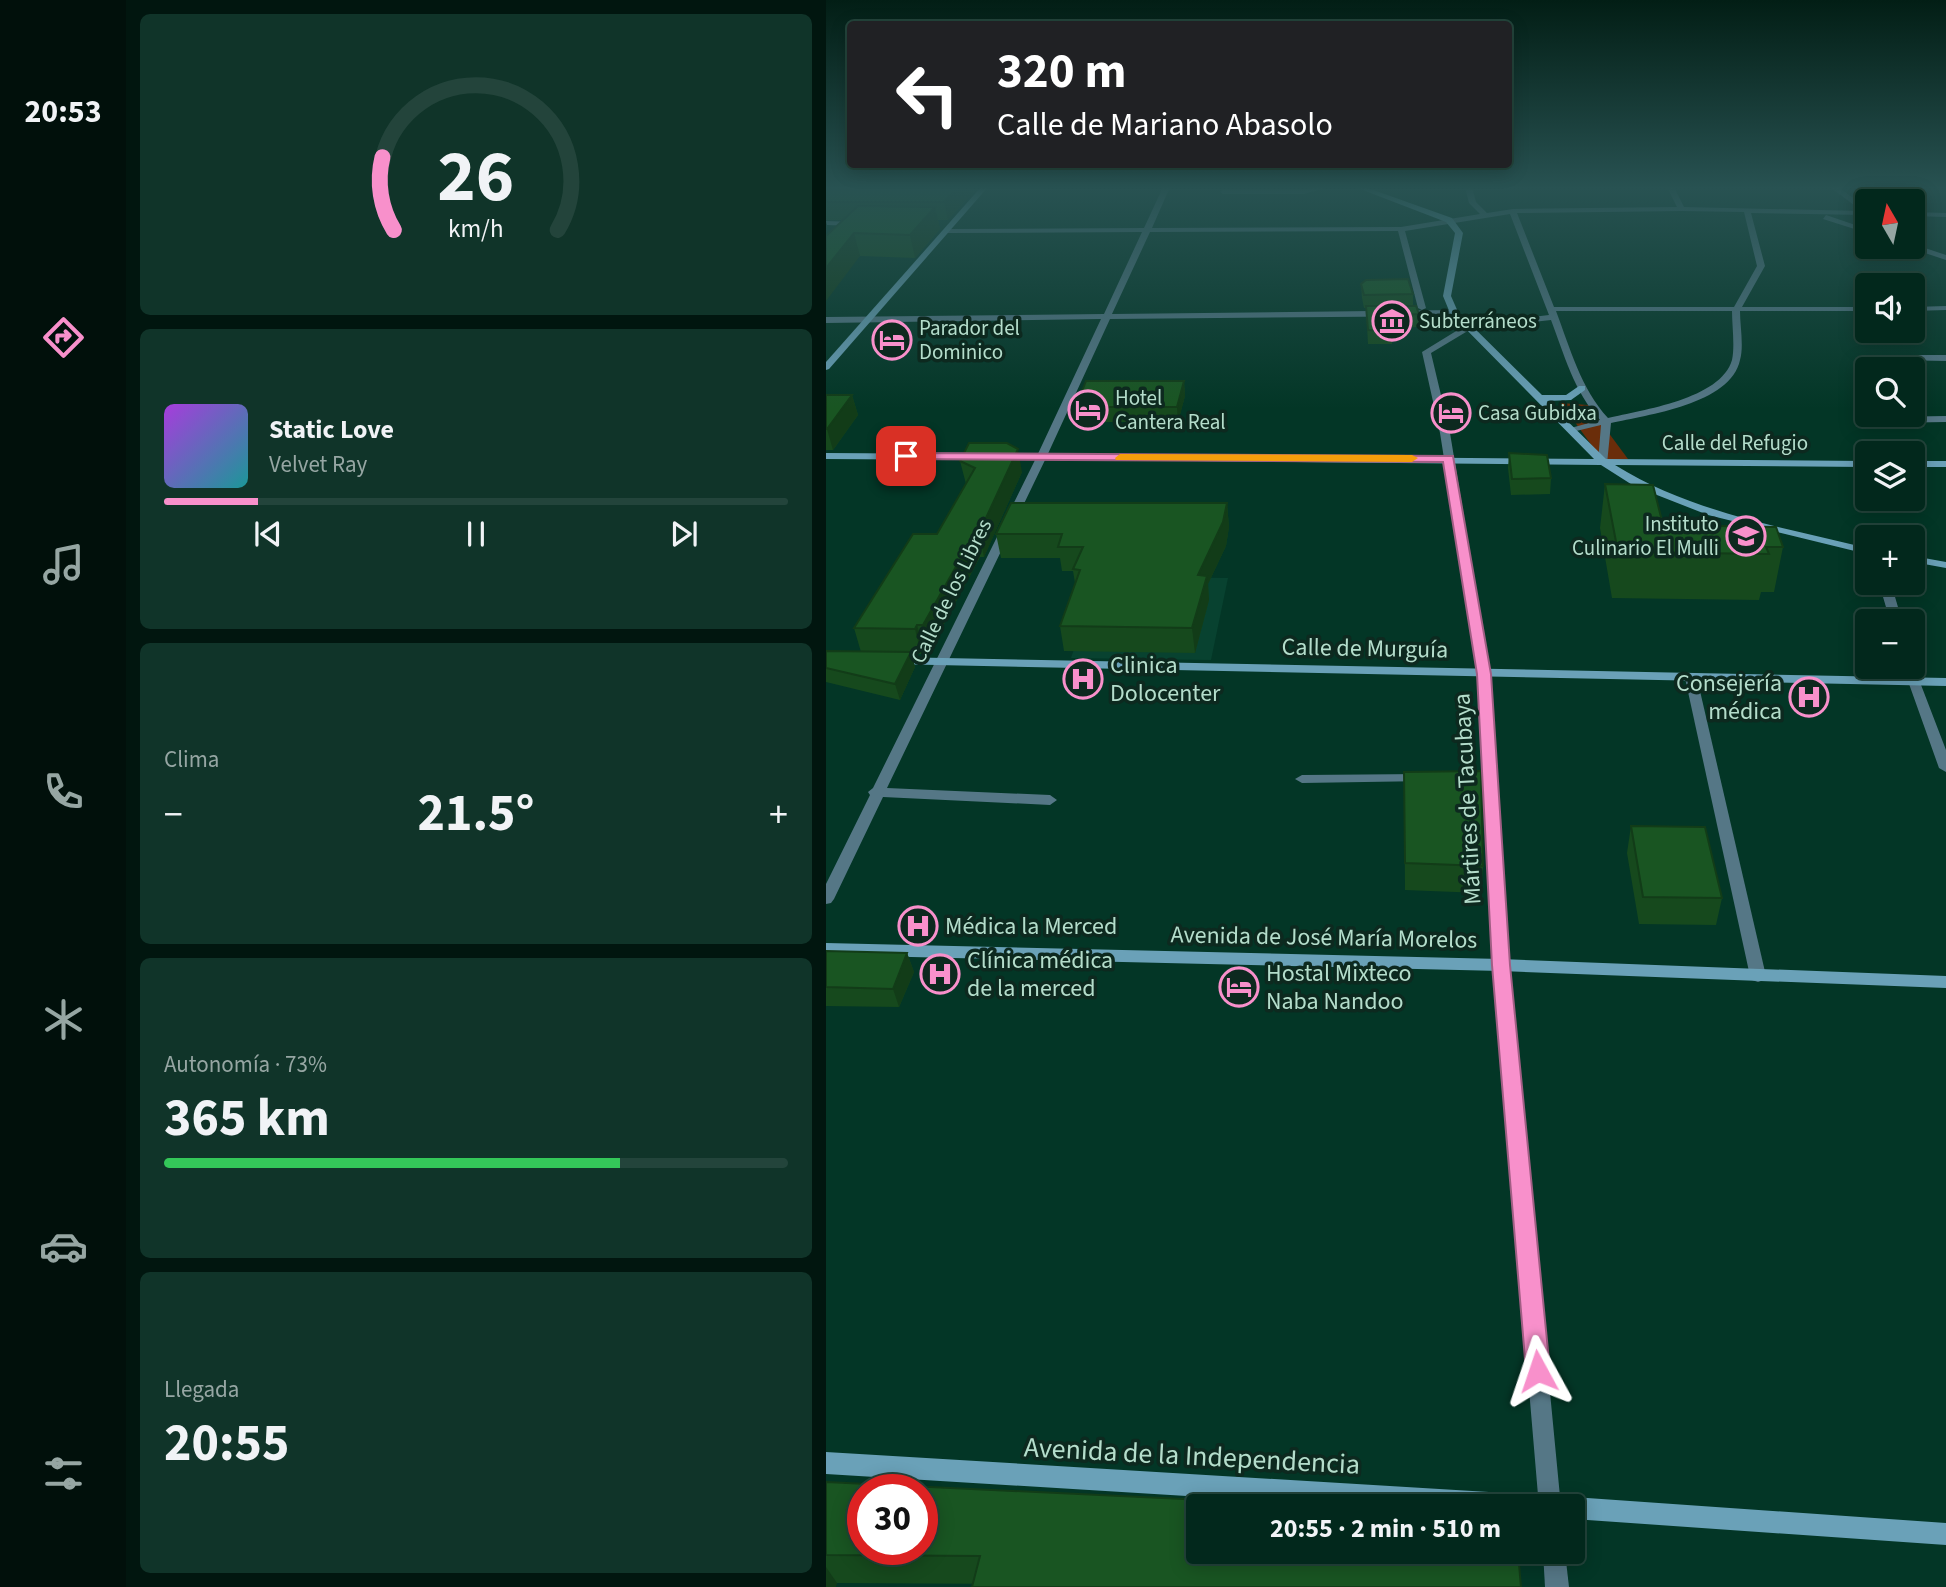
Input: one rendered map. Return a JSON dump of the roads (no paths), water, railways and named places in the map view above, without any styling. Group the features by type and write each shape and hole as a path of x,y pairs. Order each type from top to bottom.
{"main road":[{"path":"826,368 920,261"},
{"path":"1454,261 1447,296 1454,313 1542,398 1603,462 1638,484 1712,513 1855,548"},
{"path":"1542,398 1568,398 1582,388"},
{"name":"Calle del Refugio","path":"826,456 1448,458 1855,464"},
{"path":"1925,464 1946,464"},
{"path":"1925,561 1946,565"},
{"name":"Calle de Murguía","path":"876,660 1946,682"},
{"name":"Avenida de José María Morelos","path":"826,949 1501,965 1946,982"},
{"name":"Avenida de la Independencia","path":"826,1463 1338,1494"},
{"path":"1585,1509 1946,1534"}],"street":[{"name":"Calle de los Libres","path":"826,899 875,792 1041,458 1131,261"},
{"path":"1410,261 1422,308"},
{"path":"1531,261 1582,388 1606,421 1603,462"},
{"path":"1572,429 1682,404 1723,382 1736,361 1736,310 1761,266 1760,261"},
{"path":"1469,327 1550,313 1855,309"},
{"path":"1925,309 1946,309"},
{"path":"826,320 1454,313"},
{"name":"Mártires de Tacubaya","path":"1469,327 1426,352 1448,458 1484,674 1484,778 1551,1494"},
{"path":"1925,358 1946,358"},
{"path":"1925,419 1946,419"},
{"path":"1691,678 1758,976"},
{"path":"1913,681 1946,768"},
{"path":"1302,779 1438,778"},
{"path":"875,792 1050,800"},
{"path":"1555,1564 1557,1587"}],"place":[{"name":"Subterráneos","path":"1392,321"},
{"name":"Parador del Dominico","path":"892,340"},
{"name":"Hotel Cantera Real","path":"1088,410"},
{"name":"Casa Gubidxa","path":"1451,413"},
{"name":"Instituto Culinario El Mulli","path":"1746,536"},
{"name":"Clinica Dolocenter","path":"1083,679"},
{"name":"Consejería médica","path":"1809,697"},
{"name":"Médica la Merced","path":"918,926"},
{"name":"Clínica médica de la merced","path":"940,974"},
{"name":"Hostal Mixteco Naba Nandoo","path":"1239,987"}]}
